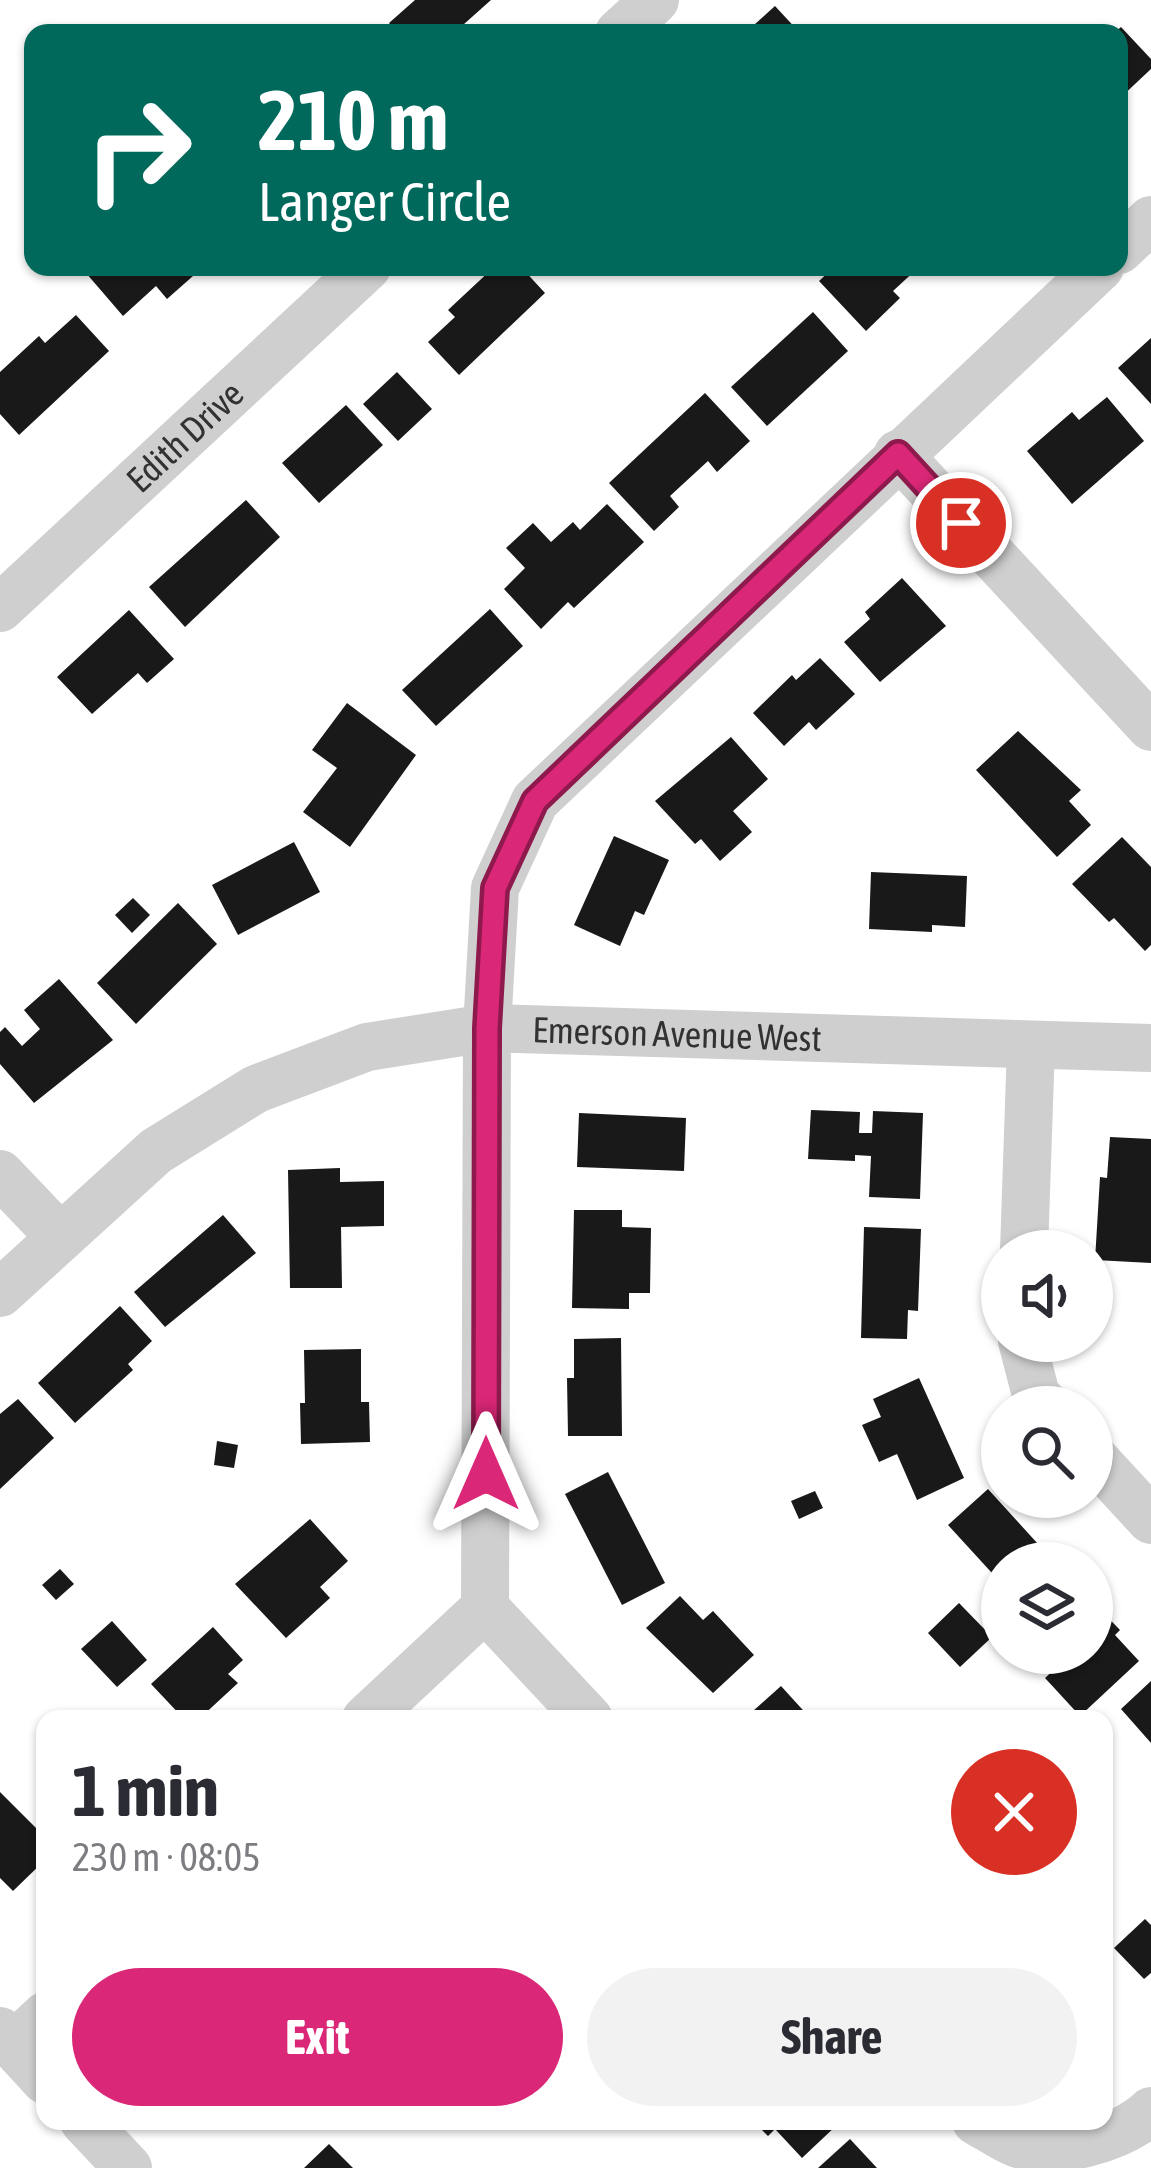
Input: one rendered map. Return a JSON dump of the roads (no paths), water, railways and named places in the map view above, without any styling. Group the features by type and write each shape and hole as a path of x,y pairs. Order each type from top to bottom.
{"street":[{"path":"629,24 655,0"},
{"path":"1128,242 1151,220"},
{"name":"Edith Drive","path":"0,608 357,276"},
{"path":"581,1710 485,1608 487,1028 495,888 535,801 1090,276"},
{"path":"898,454 1151,727"},
{"name":"Emerson Avenue West","path":"0,1293 156,1151 256,1089 367,1047 487,1028 1151,1048"},
{"path":"1025,1230 1030,1045"},
{"path":"0,1174 60,1238"},
{"path":"1113,1479 1151,1520"},
{"path":"376,1710 485,1608"},
{"path":"992,2130 1019,2145 1080,2146 1137,2123 1151,2111"},
{"path":"92,2130 128,2168"}]}
